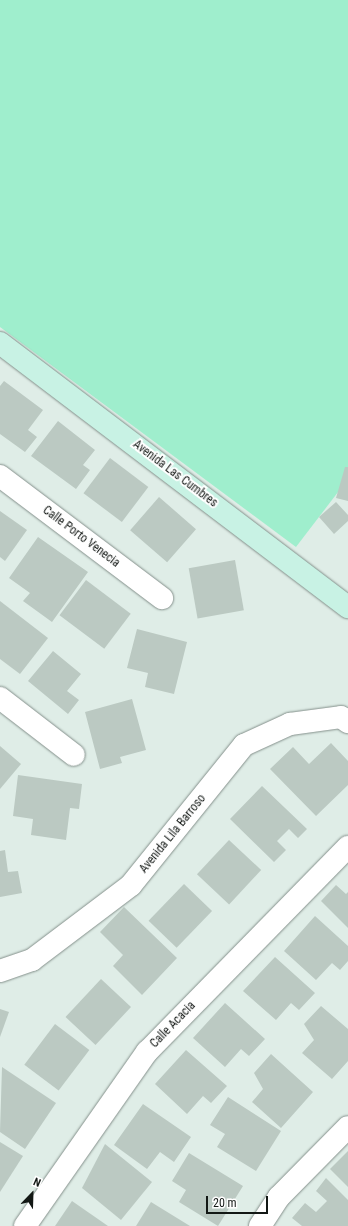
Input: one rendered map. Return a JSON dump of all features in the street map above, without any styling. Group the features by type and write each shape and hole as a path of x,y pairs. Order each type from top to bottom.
{"street":[{"name":"Avenida Las Cumbres","path":"0,343 348,607"},
{"name":"Calle Porto Venecia","path":"0,476 162,598"},
{"path":"0,698 74,755"},
{"name":"Avenida Lila Barroso","path":"0,971 32,960 131,885 244,745 290,724 341,717 348,722"},
{"name":"Calle Acacia","path":"25,1226 147,1052 348,847"},
{"path":"260,1226 279,1197 348,1126"}],"green space":[{"path":"0,0 348,0 348,479 296,547 0,327"}],"building":[{"path":"4,381 43,410 28,430 37,437 25,452 0,434 0,386"},
{"path":"58,421 95,450 83,465 90,470 76,489 31,456"},
{"path":"110,458 148,487 122,522 84,493"},
{"path":"345,467 348,467 348,501 336,498"},
{"path":"159,497 196,529 167,562 130,530"},
{"path":"336,502 348,515 348,521 334,534 319,517"},
{"path":"0,511 27,530 5,561 0,557"},
{"path":"38,537 88,572 52,622 23,601 30,593 9,578"},
{"path":"235,560 244,610 198,618 189,568"},
{"path":"86,580 131,614 104,649 60,615"},
{"path":"0,601 48,638 20,674 0,659"},
{"path":"137,629 187,642 174,694 145,687 148,673 127,668"},
{"path":"53,651 81,674 67,691 79,700 68,714 28,681"},
{"path":"132,699 146,750 120,757 122,763 100,769 85,712"},
{"path":"331,743 348,761 348,785 316,816 270,769 293,747 309,764"},
{"path":"0,746 21,764 0,789"},
{"path":"18,775 82,784 79,809 70,808 66,840 31,835 33,819 13,816"},
{"path":"262,786 307,829 298,838 289,829 277,841 286,850 274,862 230,819"},
{"path":"229,840 261,870 229,904 197,874"},
{"path":"5,850 8,872 18,871 22,893 0,897 0,851"},
{"path":"184,884 212,911 177,948 149,921"},
{"path":"336,885 346,894 348,892 348,928 321,901"},
{"path":"124,907 177,958 142,995 113,966 123,955 100,932"},
{"path":"315,916 348,946 348,961 340,970 332,963 316,980 284,951"},
{"path":"275,957 315,993 299,1010 291,1003 276,1020 243,991"},
{"path":"101,979 131,1007 96,1045 66,1017"},
{"path":"225,1003 265,1039 249,1056 241,1049 225,1067 193,1038"},
{"path":"321,1006 348,1029 348,1061 332,1079 302,1053 314,1040 304,1024"},
{"path":"0,1009 9,1012 0,1037"},
{"path":"55,1024 89,1050 59,1091 24,1065"},
{"path":"186,1050 227,1086 211,1103 203,1096 187,1114 155,1084"},
{"path":"271,1054 313,1092 281,1128 252,1102 263,1089 254,1073"},
{"path":"2,1067 56,1103 25,1149 0,1132"},
{"path":"228,1097 281,1131 256,1171 217,1147 225,1134 210,1125"},
{"path":"143,1104 191,1137 174,1162 160,1152 147,1169 114,1145"},
{"path":"0,1142 23,1156 0,1192"},
{"path":"105,1144 152,1182 121,1220 82,1188"},
{"path":"348,1151 348,1187 330,1169"},
{"path":"189,1153 243,1186 218,1226 179,1202 186,1190 172,1181"},
{"path":"326,1178 348,1200 348,1226 302,1226 292,1218 305,1203 316,1212 327,1201 316,1191"},
{"path":"72,1201 108,1226 55,1226"},
{"path":"151,1202 190,1226 136,1226"}]}
